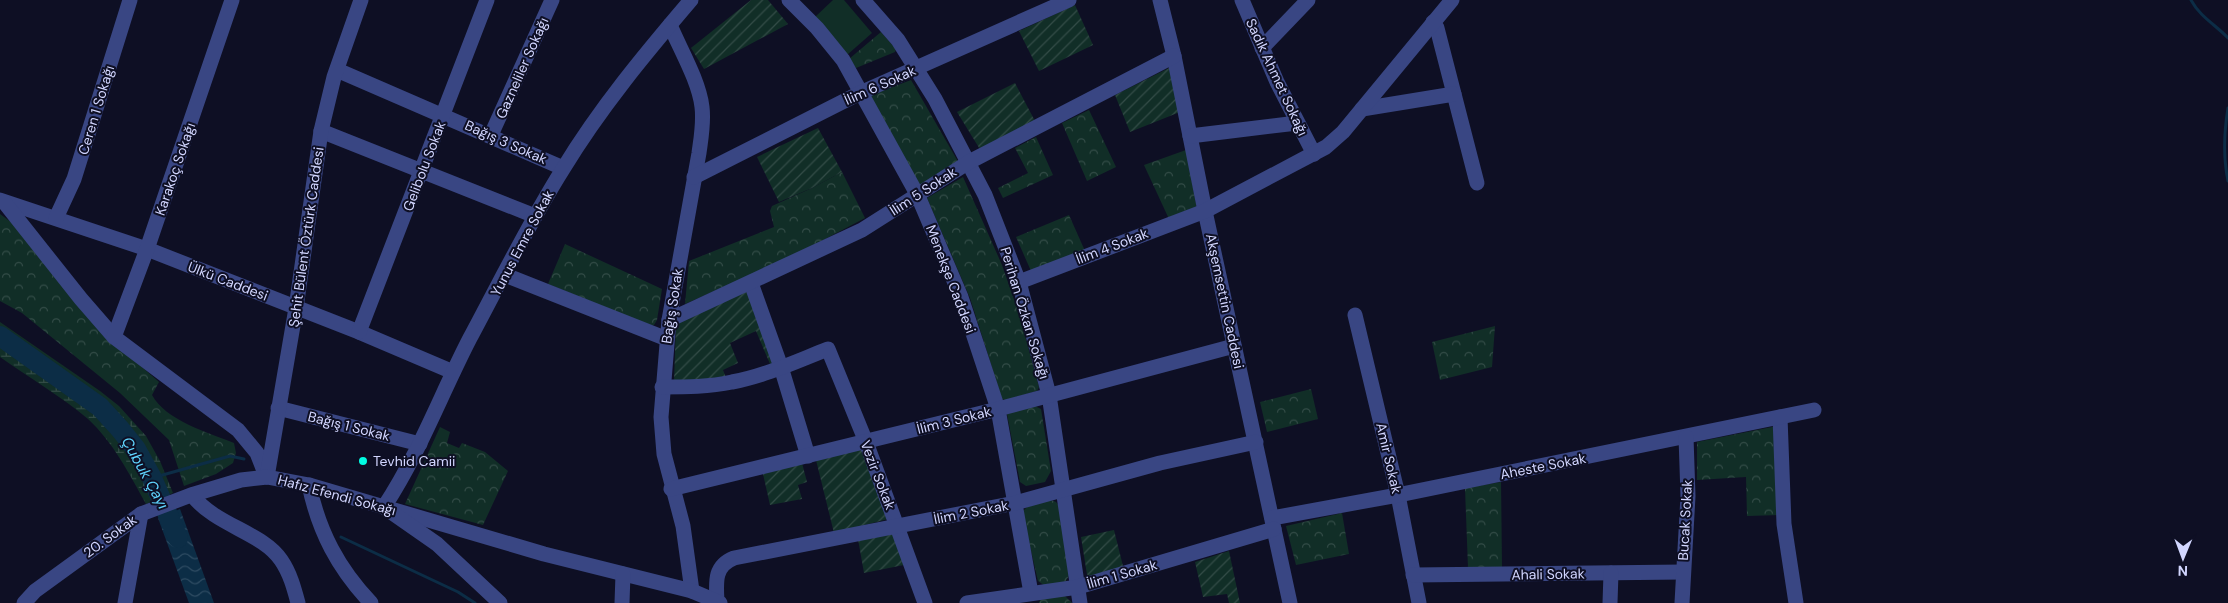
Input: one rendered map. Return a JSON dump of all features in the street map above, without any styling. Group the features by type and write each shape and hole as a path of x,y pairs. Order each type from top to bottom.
{"street":[{"name":"Ceren 1 Sokağı","path":"56,218 74,179 130,0"},
{"name":"Karakoç Sokağı","path":"114,337 232,0"},
{"name":"Şehit Bülent Öztürk Caddesi","path":"267,477 296,308 322,130 337,70 361,0"},
{"name":"Gelibolu Sokak","path":"359,332 487,0"},
{"name":"Gazneliler Sokağı","path":"491,136 552,0"},
{"name":"Yunus Emre Sokak","path":"384,507 420,444 453,372 535,216 564,168 605,106 691,0"},
{"name":"Menekşe Caddesi","path":"789,0 843,60 918,196 961,297 998,409 1031,593"},
{"name":"Perihan Özkan Sokağı","path":"862,0 898,40 917,68 969,162 998,227 1019,282 1049,396 1080,603"},
{"name":"İlim 6 Sokak","path":"694,177 860,93 1069,0"},
{"name":"Akşemsettin Caddesi","path":"1160,0 1174,56 1205,211 1290,603"},
{"name":"Sadık Ahmet Sokağı","path":"1242,0 1297,123 1314,154"},
{"path":"1262,48 1308,0"},
{"name":"İlim 4 Sokak","path":"1019,282 1205,211 1326,147 1343,132 1362,110 1452,0"},
{"path":"1434,22 1477,183"},
{"name":"Bağış Sokak","path":"670,25 698,90 702,106 702,127 669,320 662,387 664,454 683,526 692,591"},
{"name":"İlim 5 Sokak","path":"669,320 862,230 969,162 1174,56"},
{"name":"Bağış 3 Sokak","path":"337,70 444,114 564,168"},
{"path":"1362,110 1454,94"},
{"path":"1190,136 1297,123"},
{"path":"322,130 535,216"},
{"name":"Ülkü Caddesi","path":"2,201 146,249 359,332 453,372"},
{"name":"Hafız Efendi Sokağı","path":"2,201 85,305 114,337 157,372 238,430 257,453 267,477 308,485 544,554 692,591"},
{"path":"505,275 667,339"},
{"path":"751,283 781,367 808,456"},
{"name":"Amir Sokak","path":"1355,314 1398,495 1419,603"},
{"name":"İlim 3 Sokak","path":"672,489 998,409 1234,346"},
{"name":"Vezir Sokak","path":"781,367 828,349 866,442 925,603"},
{"path":"662,387 727,383 748,379 781,367"},
{"name":"Bağış 1 Sokak","path":"278,408 420,444"},
{"name":"Aheste Sokak","path":"1273,524 1398,495 1814,410"},
{"path":"1780,417 1784,524 1796,603"},
{"name":"Bucak Sokak","path":"1682,603 1688,496 1686,437"},
{"name":"İlim 2 Sokak","path":"718,602 716,576 720,567 726,561 1015,503 1160,463 1256,442"},
{"name":"20. Sokak","path":"24,603 35,591 142,514 191,495 241,480 267,477"},
{"path":"308,485 314,510 324,535 344,570 371,603"},
{"path":"191,495 201,507 216,518 273,551 286,568 298,603"},
{"path":"384,507 437,544 500,603"},
{"path":"125,603 142,514"},
{"name":"İlim 1 Sokak","path":"967,603 1078,587 1273,524"},
{"name":"Ahali Sokak","path":"1413,576 1683,572"},
{"path":"1610,603 1611,573"},
{"path":"622,603 623,574"},
{"path":"692,591 718,602"}],"green space":[{"path":"751,0 768,0 788,24 704,69 691,48"},
{"path":"833,0 844,0 872,33 847,55 815,17"},
{"path":"1075,5 1093,45 1039,71 1019,31"},
{"path":"881,32 896,49 895,52 856,68 849,59"},
{"path":"1169,68 1180,112 1130,132 1115,95"},
{"path":"911,80 960,165 921,187 869,96"},
{"path":"1015,83 1036,123 981,151 957,112"},
{"path":"1089,110 1116,167 1087,181 1062,123"},
{"path":"818,128 842,172 812,188 779,202 757,157"},
{"path":"1036,137 1053,175 1003,198 998,188 1028,173 1015,148"},
{"path":"1186,150 1197,209 1169,219 1144,165"},
{"path":"842,172 865,218 793,256 685,304 689,261 774,227 770,211 772,206"},
{"path":"963,177 1002,265 1019,314 1039,387 1037,391 1006,400 1002,399 970,298 927,198"},
{"path":"0,214 19,228 110,339 159,382 152,395 158,404 188,425 234,443 236,453 233,463 216,474 184,486 169,440 120,393 22,313 0,301"},
{"path":"1069,215 1085,251 1031,271 1016,237"},
{"path":"565,244 662,289 657,320 654,325 649,325 548,284"},
{"path":"750,289 777,362 770,364 756,331 730,343 738,363 723,370 727,380 674,382 676,323"},
{"path":"0,322 119,406 146,436 160,461 173,493 146,504 120,459 97,428 67,403 0,357"},
{"path":"1495,326 1492,367 1440,380 1432,342"},
{"path":"1311,389 1318,419 1267,432 1260,402"},
{"path":"1033,405 1041,409 1051,471 1045,482 1026,486 1020,482 1007,414"},
{"path":"1777,426 1780,515 1747,516 1746,477 1697,480 1697,442"},
{"path":"440,427 450,432 447,443 459,448 462,443 485,452 508,471 483,525 405,504"},
{"path":"862,448 888,519 834,533 816,460"},
{"path":"802,463 807,482 798,485 802,499 770,505 763,474"},
{"path":"1501,482 1502,567 1468,568 1465,488"},
{"path":"1051,500 1059,506 1070,574 1064,584 1045,586 1038,581 1022,512 1028,506"},
{"path":"1342,513 1349,554 1296,565 1286,526"},
{"path":"1114,530 1124,570 1088,581 1081,537"},
{"path":"893,532 904,565 864,573 858,539"},
{"path":"1229,551 1240,603 1229,603 1227,594 1203,597 1195,562"},
{"path":"1064,595 1072,603 1039,603 1041,597"}],"water":[{"path":"180,509 214,603 189,603 158,518"}],"waterway":[{"path":"2191,0 2203,16 2228,38"},
{"path":"2228,108 2225,144 2225,163 2228,181"},
{"name":"Çubuk Çayı","path":"0,336 100,407 120,429 136,449 152,478 178,538"},
{"path":"152,478 230,456 244,459"},
{"path":"341,537 458,592 475,603"}],"place":[{"name":"Tevhid Camii","path":"363,461"}]}
